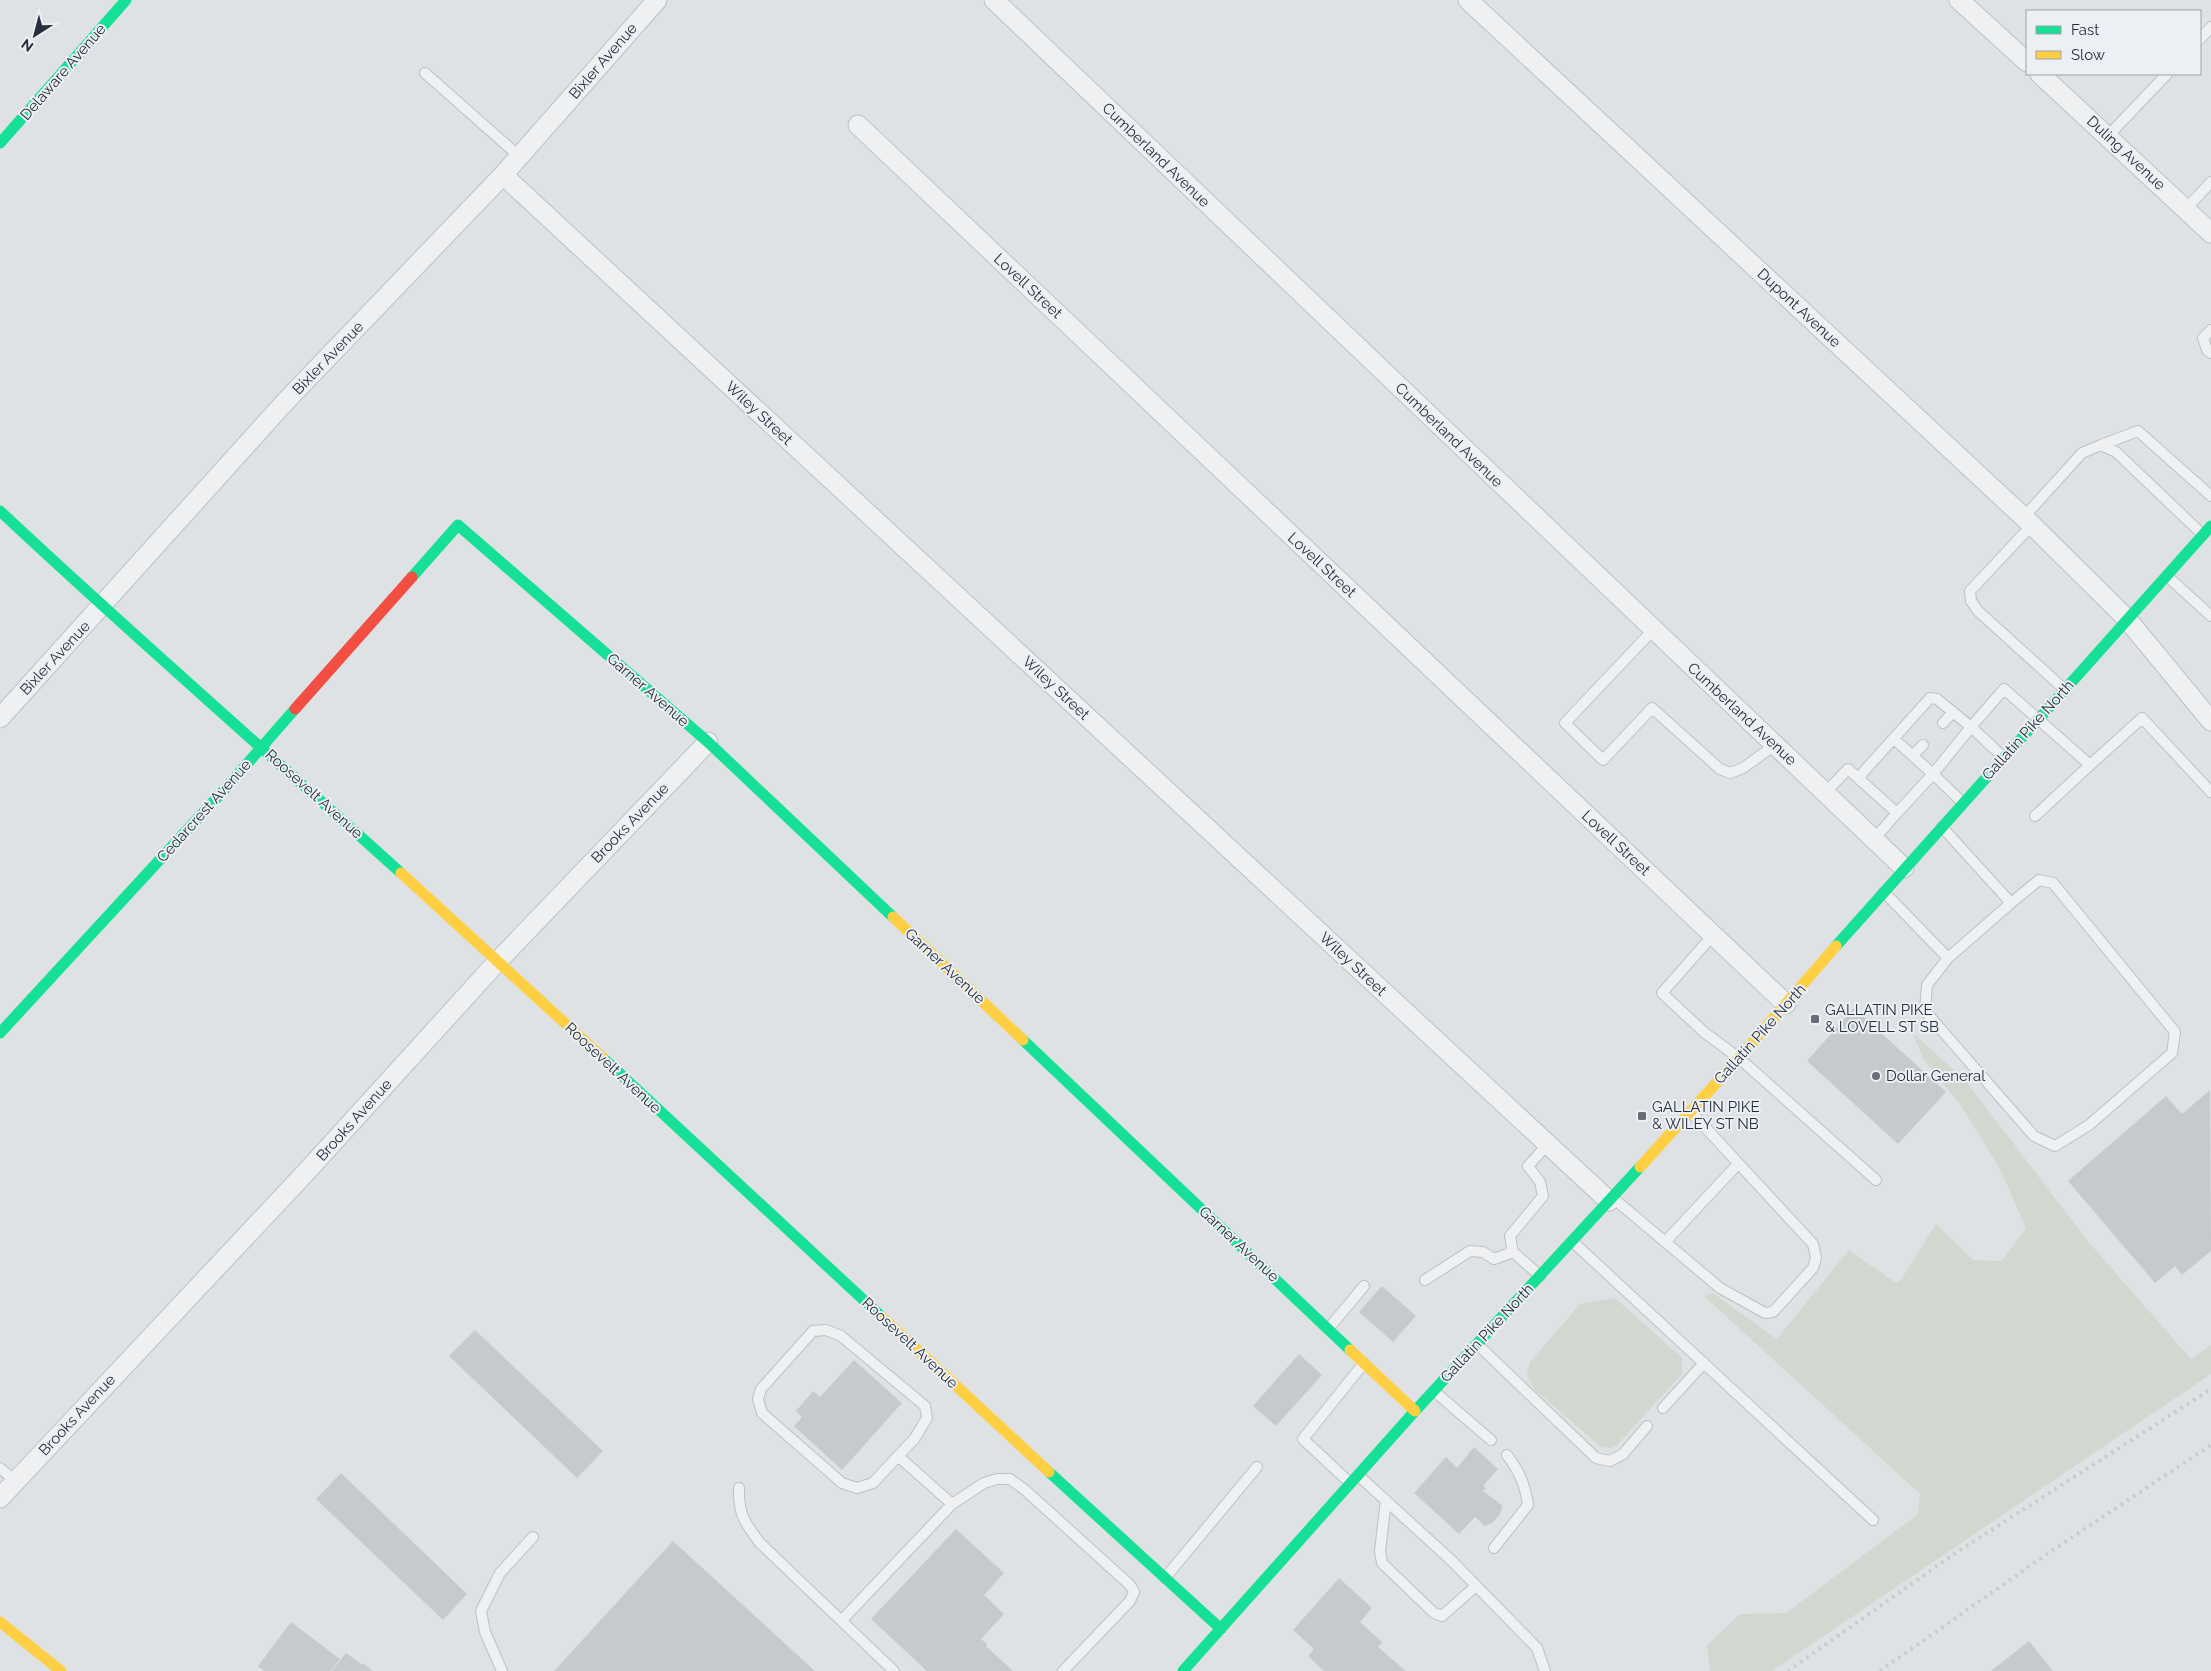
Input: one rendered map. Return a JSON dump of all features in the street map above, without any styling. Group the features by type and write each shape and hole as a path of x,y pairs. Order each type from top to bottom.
{"street":[{"name":"Delaware Avenue","path":"0,143 126,0"},
{"name":"Bixler Avenue","path":"0,718 285,402 503,175 657,0"},
{"name":"Cumberland Avenue","path":"994,0 1904,868"},
{"name":"Dupont Avenue","path":"1468,0 2027,521 2127,619 2211,721"},
{"path":"1959,0 2026,61"},
{"name":"Duling Avenue","path":"2041,75 2211,233"},
{"name":"Lovell Street","path":"858,125 1786,1004"},
{"name":"Wiley Street","path":"503,175 1548,1144 1611,1200"},
{"name":"Roosevelt Avenue","path":"0,511 102,607 262,747 498,961 1164,1579 1221,1629"},
{"name":"Cedarcrest Avenue","path":"0,1033 226,789 458,525 464,531"},
{"name":"Gallatin Pike North","path":"1185,1670 1415,1411 1611,1200 1739,1058 1904,868 2211,526"},
{"name":"Garner Avenue","path":"464,531 708,742 1415,1411"},
{"name":"Brooks Avenue","path":"0,1498 308,1170 498,961 708,742"},
{"path":"0,1622 61,1671"}],"lane":[{"path":"2201,37 2211,27"},
{"path":"425,73 520,156"},
{"path":"2108,136 2166,75"},
{"path":"2186,210 2211,182"},
{"path":"2211,330 2203,338 2207,350 2211,354"},
{"path":"2065,690 1978,611 1971,601 1970,591 2082,453 2101,445 2138,431 2211,496"},
{"path":"2101,445 2116,452 2203,535"},
{"path":"2166,576 2211,616"},
{"path":"1653,630 1565,724 1603,760 1652,708 1720,769 1730,773 1743,768 1775,745"},
{"path":"1874,839 1933,774 2004,689 2090,765"},
{"path":"1858,778 1930,698 1937,699 2004,758"},
{"path":"1943,723 1953,712"},
{"path":"2035,816 2142,718 2211,792"},
{"path":"1894,739 1963,803"},
{"path":"1913,755 1923,745"},
{"path":"1825,792 1848,769 1897,813"},
{"path":"1942,827 2011,903"},
{"path":"2039,880 2053,883 2175,1032 2172,1053 2089,1125 2055,1146 2034,1136 1925,1011 1927,985 1948,958 2011,903 2039,880"},
{"path":"1884,892 1948,958"},
{"path":"1713,935 1662,993 1705,1033 1739,1058 1876,1180"},
{"path":"1611,1200 1720,1288 1765,1313 1773,1312 1813,1268 1816,1258 1813,1244 1690,1112"},
{"path":"1540,1276 1513,1252 1510,1236 1544,1196 1540,1182 1528,1166 1548,1144"},
{"path":"1665,1242 1738,1164"},
{"path":"1572,1242 1873,1520"},
{"path":"1425,1280 1470,1251 1483,1252 1494,1259 1513,1252"},
{"path":"1328,1329 1364,1286"},
{"path":"826,1330 841,1336 925,1406 927,1418 915,1438 898,1456 873,1483 857,1488 842,1483 762,1413 758,1399 761,1389 813,1331 826,1330"},
{"path":"1477,1345 1596,1458 1610,1461 1623,1454 1647,1426"},
{"path":"1364,1363 1303,1439 1355,1480 1386,1500 1452,1561 1537,1648 1545,1671"},
{"path":"1663,1408 1704,1363"},
{"path":"1434,1392 1491,1440"},
{"path":"1494,1548 1528,1504 1526,1487 1519,1472 1507,1455"},
{"path":"898,1456 952,1504"},
{"path":"1164,1579 1257,1467"},
{"path":"0,1468 15,1481"},
{"path":"842,1620 952,1504 984,1483 997,1479 1010,1480 1025,1490 1130,1585 1134,1592 1130,1601 1063,1671"},
{"path":"739,1488 738,1504 746,1524 760,1542 894,1671"},
{"path":"1386,1500 1380,1551 1382,1563 1388,1570 1434,1613 1442,1616 1476,1586"},
{"path":"502,1671 485,1632 482,1611 500,1573 533,1537"}],"shaded area":[{"path":"1913,1033 1966,1081 2086,1239 2191,1359 2211,1345 2211,1374 1772,1671 1710,1671 1707,1645 1740,1614 1786,1613 1918,1514 1920,1494 1704,1296 1713,1293 1777,1339 1849,1250 1896,1283 1902,1278 1936,1224 1973,1260 2002,1261 2026,1228 2000,1169 1960,1104 1923,1059"},
{"path":"1615,1298 1682,1358 1682,1374 1617,1445 1611,1448 1601,1447 1534,1389 1527,1374 1530,1362 1580,1304"}],"building":[{"name":"Dollar General","path":"1854,1008 1946,1092 1898,1144 1807,1061"},
{"path":"2210,1090 2211,1251 2182,1275 2175,1266 2155,1283 2068,1181 2166,1096 2182,1114"},
{"path":"1382,1286 1416,1316 1393,1342 1359,1312"},
{"path":"475,1330 603,1451 577,1478 449,1356"},
{"path":"1299,1354 1322,1375 1276,1426 1253,1406"},
{"path":"854,1360 902,1403 842,1470 794,1426 802,1417 796,1411 813,1391 820,1397"},
{"path":"1474,1447 1498,1469 1483,1486 1486,1488 1483,1491 1502,1505 1502,1508 1500,1514 1492,1523 1485,1526 1475,1517 1459,1534 1414,1493 1446,1457 1457,1468"},
{"path":"341,1473 467,1594 443,1620 316,1499"},
{"path":"956,1529 1004,1573 984,1595 1004,1614 981,1639 1013,1671 927,1671 871,1619"},
{"path":"673,1541 815,1671 554,1671"},
{"path":"1339,1578 1372,1608 1360,1622 1382,1642 1378,1647 1406,1671 1324,1671 1308,1656 1314,1649 1293,1630"},
{"path":"291,1622 340,1659 331,1671 264,1671 258,1666"},
{"path":"2029,1641 2053,1671 1991,1671"},
{"path":"346,1653 364,1664 373,1671 332,1671"}],"railway":[{"path":"1788,1671 1951,1556 2211,1389"},
{"path":"1880,1671 2044,1556 2211,1445"}],"traffic: fast":[{"path":"0,143 126,0"},
{"path":"0,511 149,648 401,873"},
{"path":"412,577 458,525 708,742 893,917"},
{"path":"1836,946 2211,526"},
{"path":"0,1033 225,789 295,709"},
{"path":"1023,1040 1350,1350"},
{"path":"603,1058 882,1317"},
{"path":"1183,1671 1415,1411 1640,1167"},
{"path":"1049,1472 1221,1629"}],"traffic: slow":[{"path":"401,873 603,1058"},
{"path":"893,917 1023,1040"},
{"path":"1640,1167 1739,1058 1836,946"},
{"path":"882,1317 1049,1472"},
{"path":"1350,1350 1415,1411"},
{"path":"0,1622 61,1671"}],"traffic: jam":[{"path":"295,709 412,577"}],"place":[{"name":"GALLATIN PIKE & LOVELL ST SB","path":"1815,1019"},
{"name":"Dollar General","path":"1876,1076"},
{"name":"GALLATIN PIKE & WILEY ST NB","path":"1642,1116"}]}
